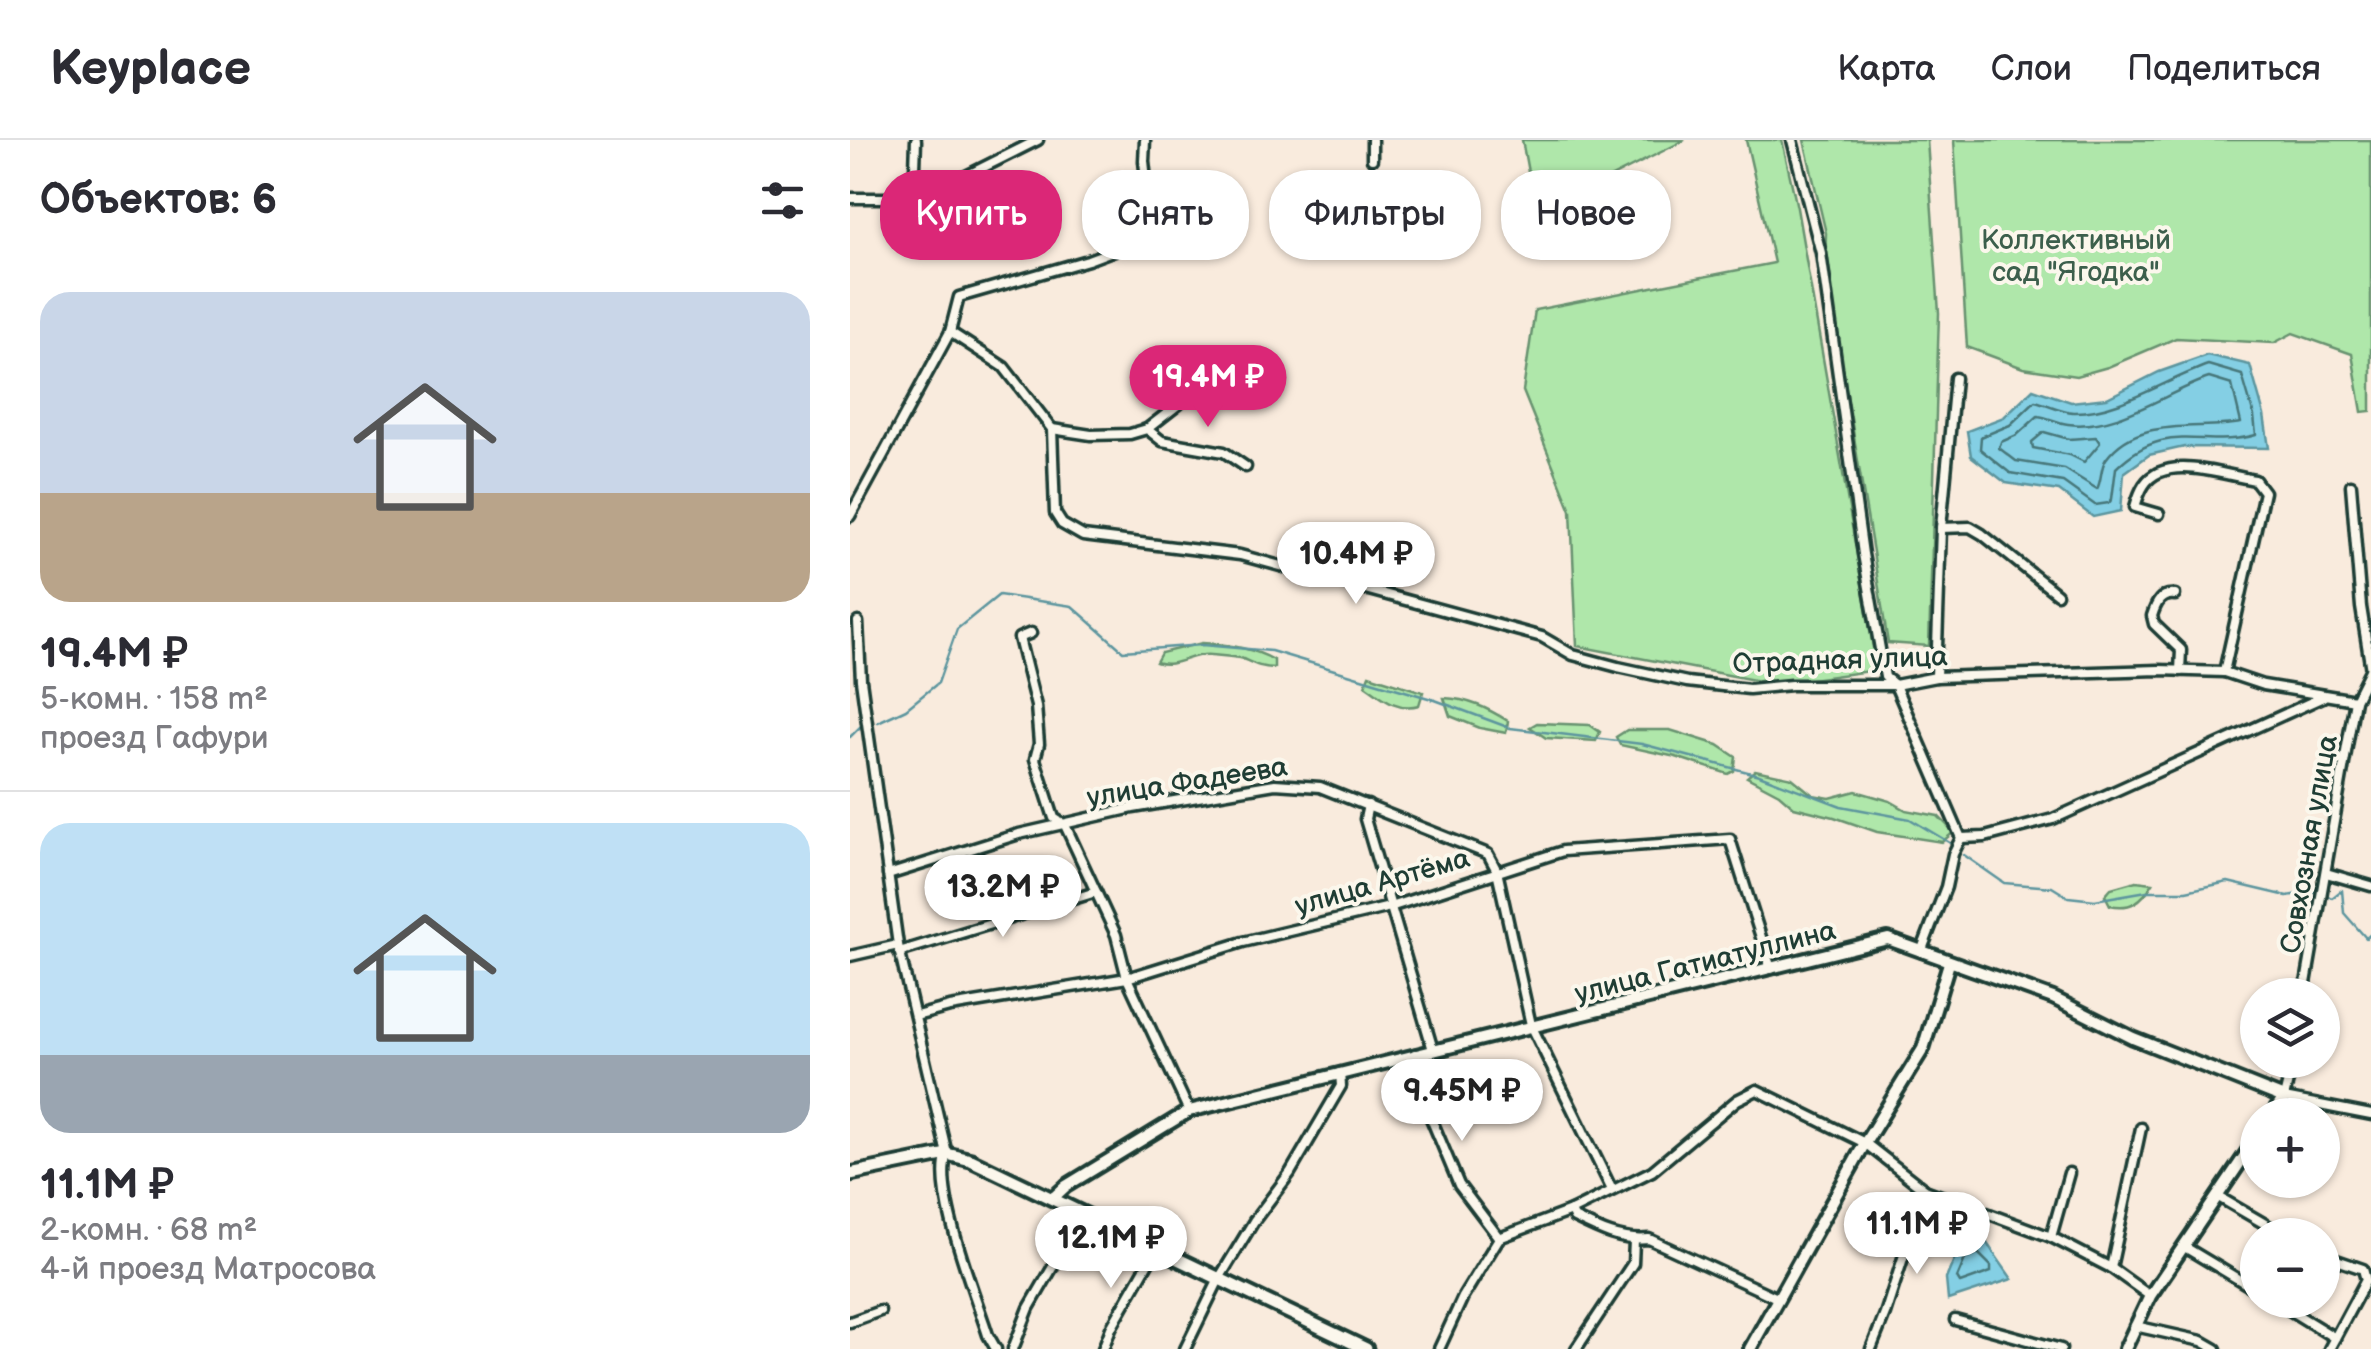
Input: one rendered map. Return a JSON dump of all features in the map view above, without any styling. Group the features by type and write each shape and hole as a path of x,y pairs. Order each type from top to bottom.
{"main road":[{"path":"850,1174 947,1154 971,1160 1366,1349"}],"street":[{"path":"915,170 916,140"},
{"path":"978,170 1038,140"},
{"path":"850,516 950,332 959,297 1088,260 1152,236 1145,140"},
{"path":"1372,140 1372,159"},
{"path":"1792,140 1821,253 1863,554 1885,677 1896,685 1961,838 1922,952"},
{"path":"850,198 880,198"},
{"path":"950,332 1004,367 1052,429 1091,435 1130,434 1146,428 1179,404 1201,355 1239,358"},
{"path":"1936,677 1941,528 1955,378"},
{"path":"1146,428 1162,442 1224,452 1246,467"},
{"name":"Отрадная улица","path":"1052,429 1055,514 1062,524 1083,536 1240,554 1542,637 1574,655 1687,682 1749,689 1896,685 1936,677 2224,672 2263,685 2355,700"},
{"path":"2159,514 2134,507 2144,485 2171,466 2255,480 2264,492 2224,672"},
{"path":"2351,485 2370,669"},
{"path":"1941,528 1970,527 2058,594"},
{"path":"2176,595 2160,598 2152,616 2154,624 2181,650 2180,671"},
{"path":"850,611 858,622 861,680 898,948 947,1154 944,1192 988,1335 996,1349"},
{"path":"850,638 858,622"},
{"path":"1030,633 1020,638 1036,706 1039,744 1035,759 1054,818 1065,825 1116,935 1127,978 1189,1111"},
{"name":"Совхозная улица","path":"2307,978 2355,700 2370,669"},
{"path":"1961,838 1984,837 2053,819 2325,696"},
{"name":"улица Фадеева","path":"888,875 1019,834 1133,808 1274,784 1320,787 1368,805 1488,854 1496,871"},
{"path":"1368,805 1365,820 1434,1050"},
{"name":"улица Артёма","path":"916,1016 1127,978 1243,942 1390,907 1563,851 1730,838 1772,969"},
{"path":"1496,871 1531,1026 1612,1190"},
{"path":"2326,873 2371,886"},
{"path":"850,956 898,948 1096,892"},
{"name":"улица Гатиатуллина","path":"1053,1198 1066,1186 1189,1111 1888,939 2054,998 2133,1038 2284,1098"},
{"path":"1750,1349 1865,1143 1923,1049 1950,963"},
{"path":"1414,1054 1424,1104 1459,1184 1499,1238"},
{"path":"1186,1349 1220,1277 1290,1173 1341,1086 1340,1073"},
{"path":"2284,1098 2289,1078"},
{"path":"1439,1349 1463,1297 1499,1238 1571,1211 1652,1171 1736,1100 1757,1090 1865,1143 1925,1190 2051,1237 2110,1268 2150,1296"},
{"name":"улица Гатиатуллина","path":"2340,1109 2371,1115"},
{"path":"2110,1268 2141,1128"},
{"path":"2125,1349 2150,1296 2240,1162"},
{"path":"2051,1237 2069,1173"},
{"path":"1871,1349 1925,1190"},
{"path":"2217,1196 2255,1218"},
{"path":"1571,1211 1574,1218 1603,1232 1634,1241 1649,1239 1777,1298"},
{"path":"1013,1349 1030,1308 1084,1213"},
{"path":"1576,1349 1632,1264 1634,1241"},
{"path":"2183,1246 2240,1280"},
{"path":"1104,1349 1111,1328 1156,1249"},
{"path":"2329,1349 2366,1280 2363,1270 2340,1262"},
{"path":"850,1322 880,1311"},
{"path":"2302,1318 2335,1338"},
{"path":"1955,1320 2060,1349"},
{"path":"2135,1326 2202,1341 2216,1349"}],"green space":[{"path":"1522,140 1685,140 1626,170 1528,170"},
{"path":"1746,140 1782,140 1877,670 1775,684 1577,646 1571,510 1523,391 1535,310 1774,263"},
{"path":"1804,140 1927,140 1939,313 1929,646 1888,643 1825,261 1826,233"},
{"name":"Коллективный сад \"Ягодка\"","path":"1954,140 2371,140 2371,411 2362,412 2352,354 2293,333 2274,343 2176,338 2076,376 2023,368 1967,347"},
{"path":"1202,643 1257,652 1274,660 1274,668 1211,655 1170,664 1156,662 1161,653"},
{"path":"1369,675 1423,692 1419,705 1397,705 1384,699 1365,685"},
{"path":"1444,698 1470,702 1500,716 1508,721 1506,733 1450,716"},
{"path":"1537,723 1590,725 1600,732 1596,741 1546,738 1530,727"},
{"path":"1627,730 1670,730 1718,745 1736,757 1734,771 1728,774 1620,745 1616,737"},
{"path":"1755,770 1792,778 1813,795 1830,798 1856,791 1890,801 1906,810 1938,816 1954,832 1942,842 1877,832 1794,807 1747,777"},
{"path":"2136,881 2153,883 2135,903 2110,905 2105,895 2111,888"}],"water":[{"path":"2207,355 2250,365 2269,448 2184,447 2149,455 2124,473 2121,511 2093,517 2059,491 2006,483 1971,456 1967,431 2004,417 2033,389 2071,402 2107,398 2159,372"},
{"path":"1984,1239 2012,1279 1948,1300 1946,1279 1958,1250"}],"waterway":[{"path":"878,722 906,709 938,683 957,629 999,595 1072,606 1123,651 1202,645 1271,651 1435,700 1510,728 1642,744 1759,775 1841,806 1910,819 1950,843"},
{"path":"850,737 863,724"},
{"path":"1964,855 2004,883 2052,887 2068,897 2095,900 2147,891 2186,891 2228,882 2287,896 2317,891"},
{"path":"2328,896 2332,898 2342,890 2344,913 2366,938 2371,934"}]}
